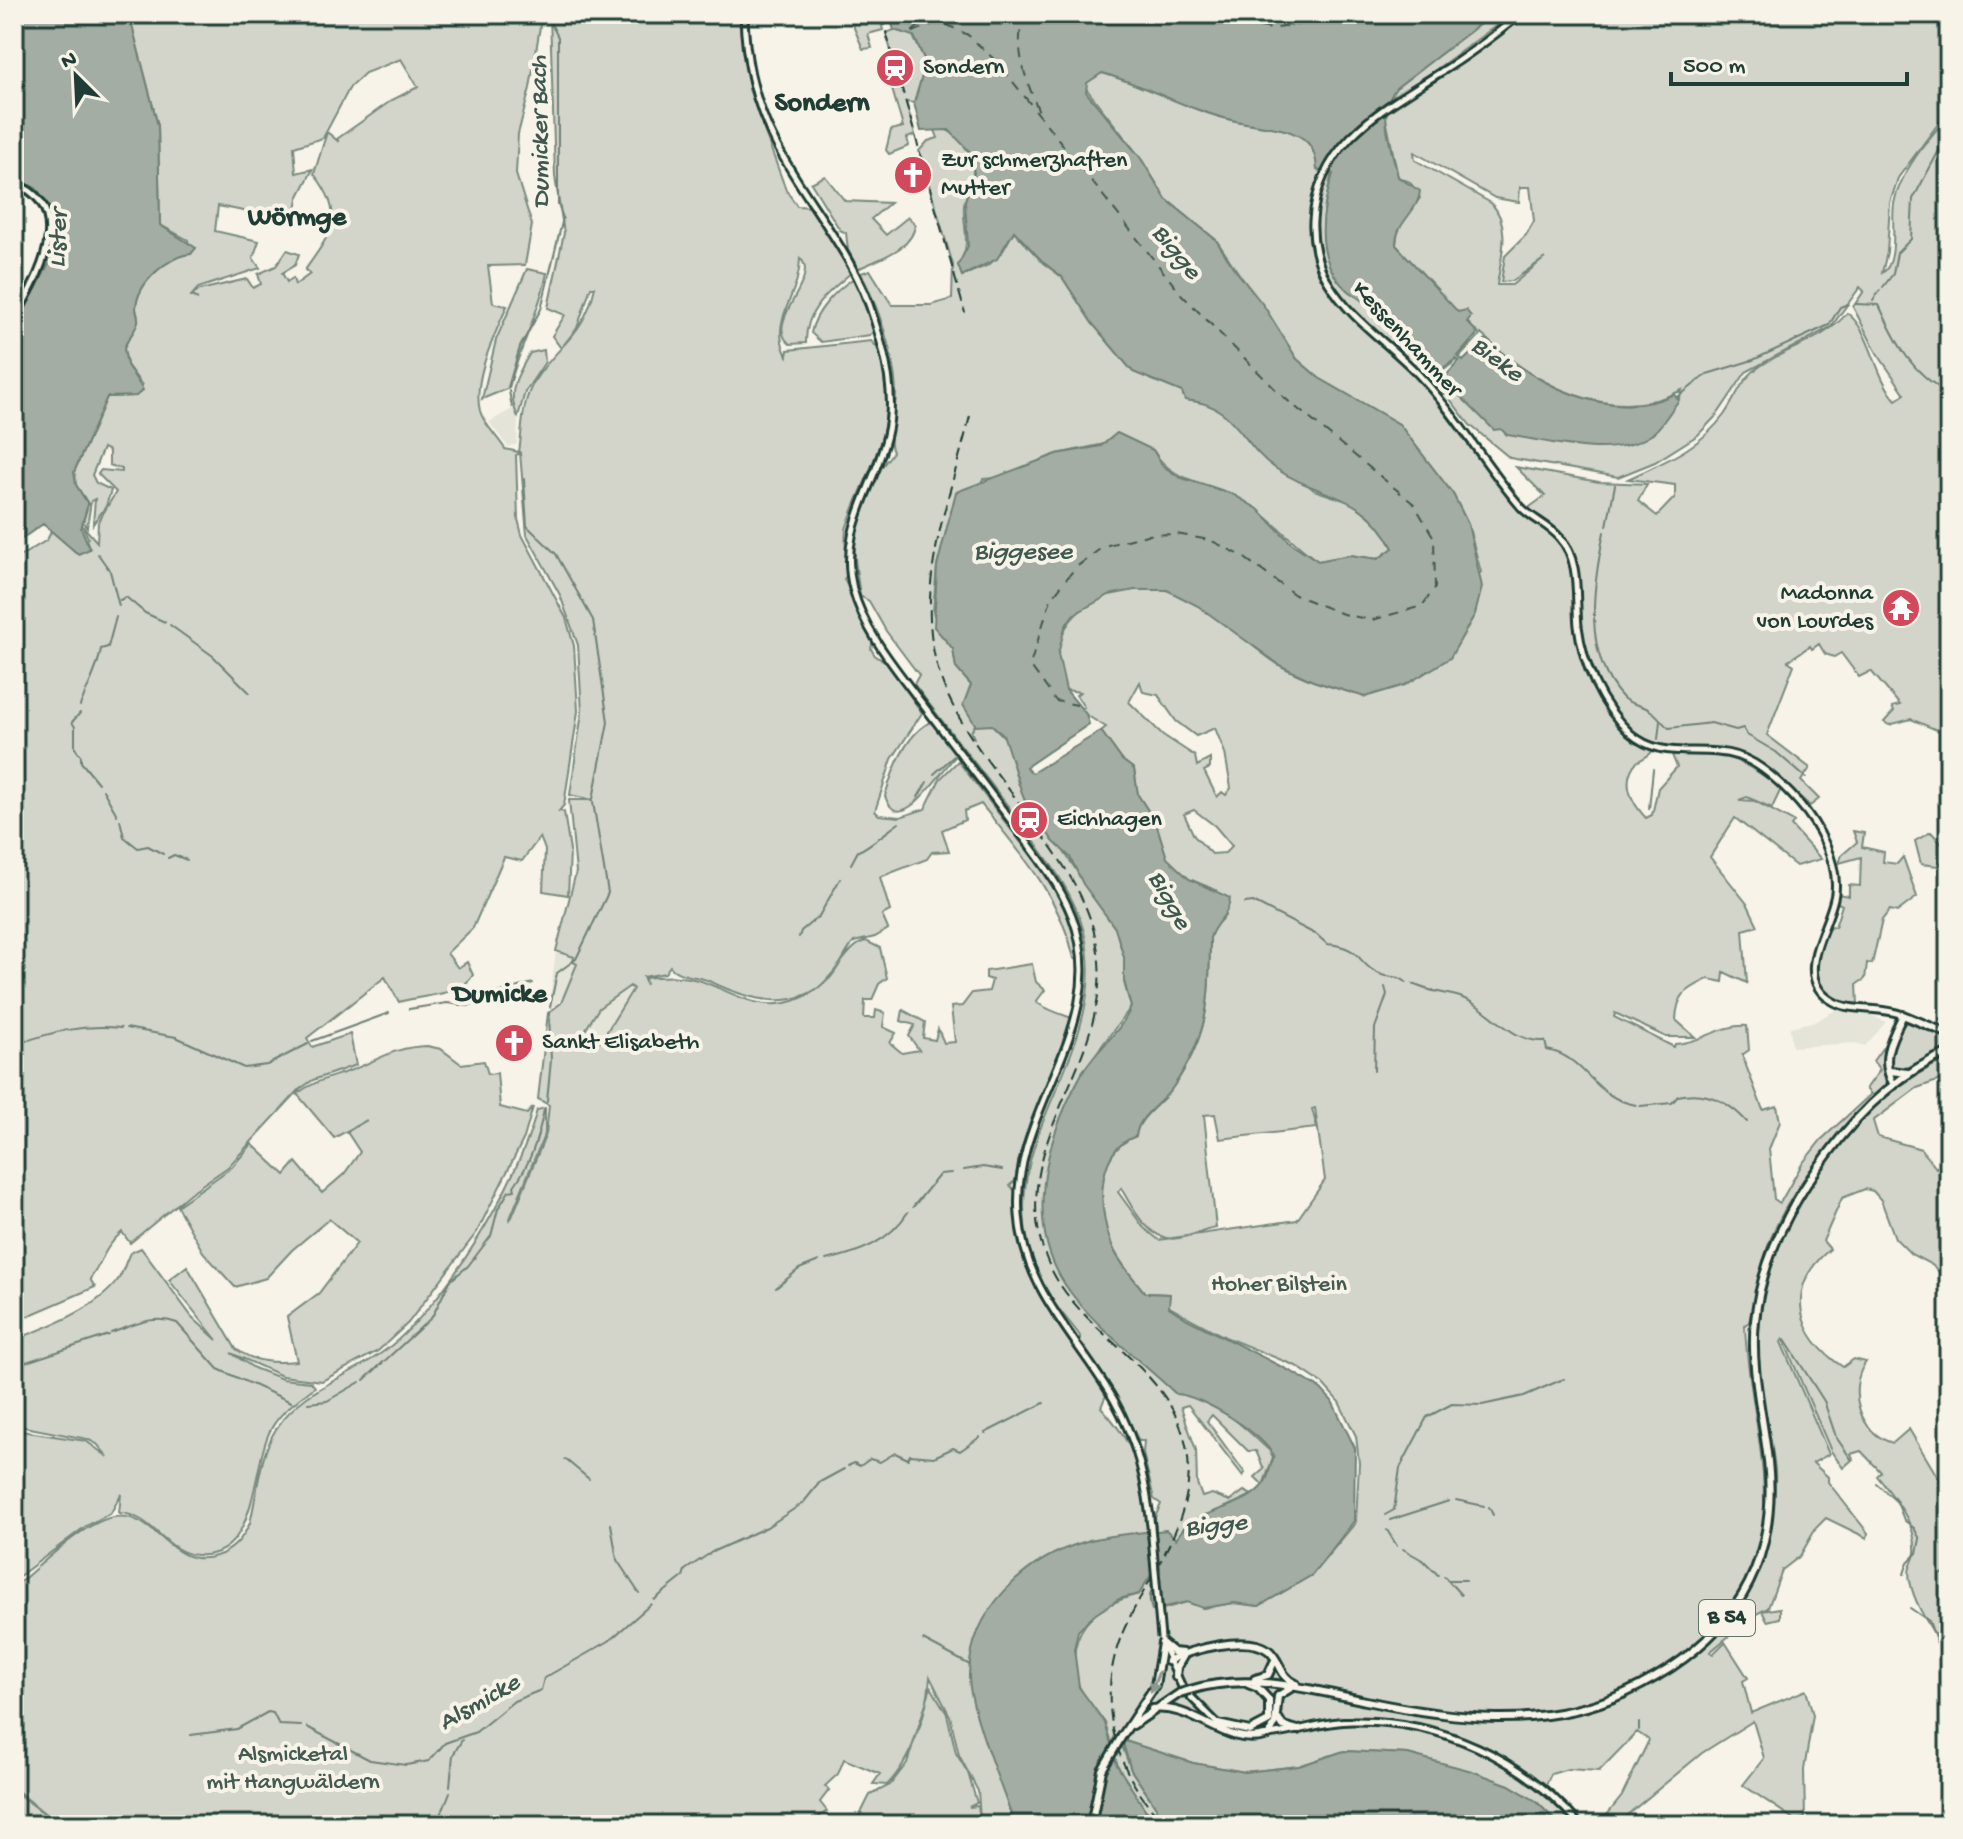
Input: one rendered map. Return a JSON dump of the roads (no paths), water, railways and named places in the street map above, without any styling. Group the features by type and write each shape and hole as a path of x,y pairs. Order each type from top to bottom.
{"main road":[{"path":"744,14 753,84 768,128 856,273 877,328 890,402 886,438 852,529 849,555 853,588 874,636 1052,877 1068,905 1080,942 1083,987 1078,1017 1026,1146 1020,1176 1019,1220 1025,1252 1039,1288 1126,1424 1144,1476 1162,1640 1176,1677 1198,1707 1218,1724 1236,1733 1267,1735"},
{"name":"Kessenhammer","path":"1521,14 1476,49 1358,127 1325,173 1313,226 1315,248 1329,283 1350,311 1437,396 1521,506 1564,543 1574,569 1584,655 1598,689 1619,722 1636,738 1658,749 1738,756 1766,772 1789,792 1817,828 1835,879 1833,902 1814,958 1817,984 1836,1004 1883,1008 1903,1015"},
{"path":"14,183 31,190 42,202 47,217 47,252 40,275 14,319"},
{"path":"1896,1084 1885,1061 1903,1015 1949,1034"},
{"path":"1896,1084 1949,1052"},
{"path":"1885,1061 1896,1084"},
{"path":"1890,1071 1912,1072"},
{"name":"B 54","path":"1091,1825 1099,1778 1122,1736 1136,1719 1180,1693 1240,1682 1303,1688 1462,1717 1545,1716 1612,1699 1644,1683 1679,1662 1716,1630 1753,1580 1770,1519 1769,1466 1754,1342 1758,1303 1768,1263 1788,1215 1819,1166 1859,1118 1896,1084"},
{"path":"1162,1640 1173,1652 1187,1653"},
{"path":"1136,1719 1157,1680 1162,1640"},
{"path":"1168,1661 1219,1646 1250,1645 1268,1650 1283,1676 1303,1688"},
{"path":"1176,1677 1179,1662 1187,1653"},
{"path":"1240,1682 1268,1675 1274,1658"},
{"path":"1218,1724 1250,1731 1269,1721 1271,1704 1267,1695 1258,1688 1240,1682"},
{"path":"1267,1735 1281,1692 1303,1688"},
{"path":"1152,1709 1180,1711 1238,1737 1351,1721 1386,1723 1466,1743 1517,1767 1547,1790 1580,1825"},
{"path":"1276,1715 1283,1726 1298,1730"}],"water":[{"name":"Lister","path":"14,14 129,14 158,126 160,225 196,248 191,254 173,259 156,272 138,299 137,324 124,349 127,365 143,390 136,396 107,397 74,472 76,485 88,504 81,528 90,549 78,554 43,524 14,544 14,331 53,256 49,206 36,188 14,178 14,148 20,142 14,122"},
{"name":"Biggesee","path":"889,14 1493,14 1396,88 1390,98 1387,131 1398,177 1420,191 1416,205 1399,230 1396,245 1458,312 1466,310 1471,316 1467,322 1478,333 1458,356 1463,361 1486,339 1526,371 1573,395 1624,405 1649,402 1674,394 1679,400 1651,435 1618,447 1580,447 1494,430 1452,388 1438,385 1459,361 1456,359 1436,373 1376,305 1372,308 1352,293 1332,272 1323,230 1333,174 1317,170 1315,155 1307,142 1283,130 1202,111 1102,73 1087,83 1086,92 1140,157 1166,199 1216,240 1264,306 1297,359 1319,378 1399,424 1453,494 1468,524 1482,587 1475,614 1450,658 1405,685 1365,697 1313,681 1281,666 1198,606 1167,590 1135,590 1109,595 1073,615 1065,627 1058,654 1066,690 1086,714 1089,724 1026,767 1032,773 1101,731 1122,760 1134,769 1138,795 1156,823 1167,858 1189,879 1230,898 1227,910 1210,938 1208,998 1194,1050 1173,1087 1141,1122 1136,1136 1122,1144 1112,1156 1106,1171 1103,1204 1109,1238 1121,1262 1145,1293 1170,1294 1169,1307 1187,1319 1321,1389 1332,1401 1355,1448 1354,1521 1312,1575 1259,1606 1234,1603 1203,1608 1187,1602 1152,1610 1150,1595 1159,1572 1159,1562 1139,1594 1119,1599 1094,1615 1078,1631 1074,1649 1079,1687 1105,1723 1117,1765 1148,1814 1153,1815 1157,1808 1131,1770 1122,1740 1193,1763 1245,1772 1299,1766 1344,1751 1408,1754 1472,1771 1509,1785 1536,1801 1559,1825 1006,1825 1012,1817 979,1725 969,1675 979,1629 991,1608 1024,1573 1065,1549 1106,1537 1166,1530 1176,1539 1192,1522 1239,1502 1260,1488 1274,1457 1258,1438 1231,1417 1200,1401 1176,1394 1108,1333 1071,1293 1056,1268 1046,1241 1044,1184 1057,1127 1081,1075 1121,1025 1131,1007 1124,981 1124,957 1115,928 1083,884 1070,857 1053,841 1024,799 1003,734 992,725 976,726 963,705 971,685 956,668 953,649 934,627 937,566 956,492 1057,454 1101,446 1117,433 1153,450 1162,465 1179,477 1232,494 1258,509 1291,543 1318,561 1350,555 1378,559 1393,548 1369,516 1340,498 1275,468 1216,409 1185,400 1182,392 1133,372 1092,323 1062,277 1014,231 997,259 962,276 958,265 968,246 965,201 974,173 970,152 949,130 921,131 914,103 926,63 914,36 894,30"}],"waterway":[{"name":"Dumicker Bach","path":"508,387 520,347 541,309 563,218 558,204 558,37 546,14"},
{"path":"1883,287 1893,274 1897,253 1911,239 1913,199 1949,132"},
{"path":"1873,301 1880,290"},
{"name":"Bieke","path":"1678,397 1707,374 1753,360 1829,325 1840,307 1848,304"},
{"name":"Bieke","path":"1856,304 1879,305 1906,356 1924,376 1949,393"},
{"name":"Dumicker Bach","path":"509,391 512,407"},
{"name":"Dumicker Bach","path":"524,479 527,526 556,554 593,620 608,722 593,799"},
{"path":"1607,526 1615,485"},
{"path":"1604,532 1595,595 1596,640 1601,661 1623,698 1648,709 1669,728 1711,723 1736,730 1743,728 1747,735 1776,752 1806,778"},
{"path":"98,554 110,571 119,606"},
{"path":"120,600 126,597 145,613 165,622"},
{"path":"80,706 101,649 108,647 116,617"},
{"path":"170,625 213,656 250,693"},
{"path":"80,713 72,722 75,727 75,748 81,762 98,783"},
{"path":"1658,739 1660,721"},
{"path":"974,738 971,732 975,725"},
{"path":"934,774 954,756"},
{"path":"1649,809 1653,769"},
{"path":"918,797 927,782"},
{"path":"103,790 117,815"},
{"name":"Dumicker Bach","path":"550,1007 557,973 576,959 608,893 593,802"},
{"path":"120,820 124,837 138,848 148,846 163,854"},
{"path":"851,864 858,851 899,823"},
{"path":"168,858 174,855 187,860"},
{"path":"799,937 801,931 819,916 840,879"},
{"path":"1245,903 1253,902 1315,934"},
{"path":"1317,935 1327,944 1354,952 1374,971 1406,982"},
{"path":"497,993 533,983"},
{"path":"1413,984 1460,997 1521,1037 1545,1041 1547,1050 1571,1060 1609,1094 1636,1105"},
{"path":"1374,1071 1375,1028 1387,995 1385,987"},
{"path":"409,1009 447,1003 468,1006 492,994"},
{"path":"312,1041 389,1013"},
{"name":"Dumicker Bach","path":"547,1101 551,1060 549,1013"},
{"path":"14,1045 67,1030 121,1028"},
{"path":"126,1028 176,1037 244,1068 267,1065 308,1044"},
{"path":"1640,1106 1672,1103 1678,1096 1707,1096 1732,1108 1747,1122"},
{"name":"Dumicker Bach","path":"364,1380 432,1317 450,1281 468,1266 491,1236 498,1209 509,1191 515,1190 514,1186 529,1161 544,1110"},
{"path":"964,1170 983,1167 1002,1170"},
{"path":"913,1207 940,1174 951,1173"},
{"path":"826,1260 872,1245 892,1231 908,1212"},
{"path":"776,1288 799,1269 819,1261"},
{"name":"Dumicker Bach","path":"111,1333 152,1320 177,1323 218,1369 291,1402"},
{"name":"Dumicker Bach","path":"14,1366 109,1335"},
{"path":"1785,1340 1824,1401 1836,1437 1851,1459"},
{"path":"1385,1515 1394,1510 1400,1468 1427,1417 1452,1404 1482,1405 1524,1396 1561,1380"},
{"name":"Dumicker Bach","path":"308,1403 327,1401 360,1382"},
{"name":"Alsmicke","path":"985,1433 1044,1403"},
{"name":"Alsmicke","path":"848,1466 854,1463 860,1466 870,1459 880,1462 895,1453 908,1459 910,1455 934,1457 953,1448 960,1451 980,1437"},
{"path":"565,1459 589,1479"},
{"name":"Alsmicke","path":"654,1600 683,1577 685,1570 712,1552 767,1527 803,1503 820,1482 844,1469"},
{"path":"1877,1484 1897,1502 1904,1520 1914,1528 1920,1539 1917,1553 1908,1562 1904,1574"},
{"path":"1456,1500 1484,1506"},
{"path":"1390,1520 1449,1501"},
{"path":"1489,1507 1493,1515"},
{"path":"611,1524 617,1560 639,1593"},
{"path":"1387,1530 1397,1546"},
{"path":"1403,1549 1424,1561 1438,1575"},
{"path":"1444,1576 1461,1595"},
{"path":"1447,1580 1466,1580"},
{"name":"Alsmicke","path":"307,1727 370,1760 406,1765 429,1761 445,1743 476,1732 514,1701 541,1690 544,1678 609,1641 651,1604"},
{"path":"1910,1608 1929,1621 1937,1643 1940,1642 1949,1655"},
{"path":"923,1640 970,1665"},
{"name":"Alsmicke","path":"191,1735 237,1729 268,1712 273,1713 279,1725 301,1726"},
{"path":"1639,1723 1639,1730"},
{"path":"450,1786 453,1755 462,1740"},
{"path":"437,1825 450,1792"}],"railway":[{"path":"881,14 965,313"},
{"path":"970,416 934,560 930,597 931,633 938,669 952,704 970,735 1064,866 1089,915 1098,952 1098,991 1091,1029 1049,1137 1039,1174 1036,1212 1044,1252 1058,1281 1076,1305 1143,1370 1162,1394 1178,1420 1187,1451 1189,1475 1179,1520 1160,1563 1126,1625 1116,1651 1111,1678 1110,1705 1121,1758 1148,1805 1167,1825"}],"place":[{"name":"Sondern","path":"895,68"},
{"name":"Zur schmerzhaften Mutter","path":"913,175"},
{"name":"Madonna von Lourdes","path":"1901,608"},
{"name":"Eichhagen","path":"1029,820"},
{"name":"Sankt Elisabeth","path":"514,1043"}],"district":[{"name":"Sondern","path":"822,104"},
{"name":"Wörmge","path":"297,218"},
{"name":"Dumicke","path":"500,995"}],"water label":[{"name":"Bigge","path":"1175,253"},
{"name":"Bigge","path":"1168,901"},
{"name":"Bigge","path":"1216,1527"}],"park label":[{"name":"Hoher Bilstein","path":"1279,1285"},
{"name":"Alsmicketal mit Hangwäldern","path":"293,1769"}]}
